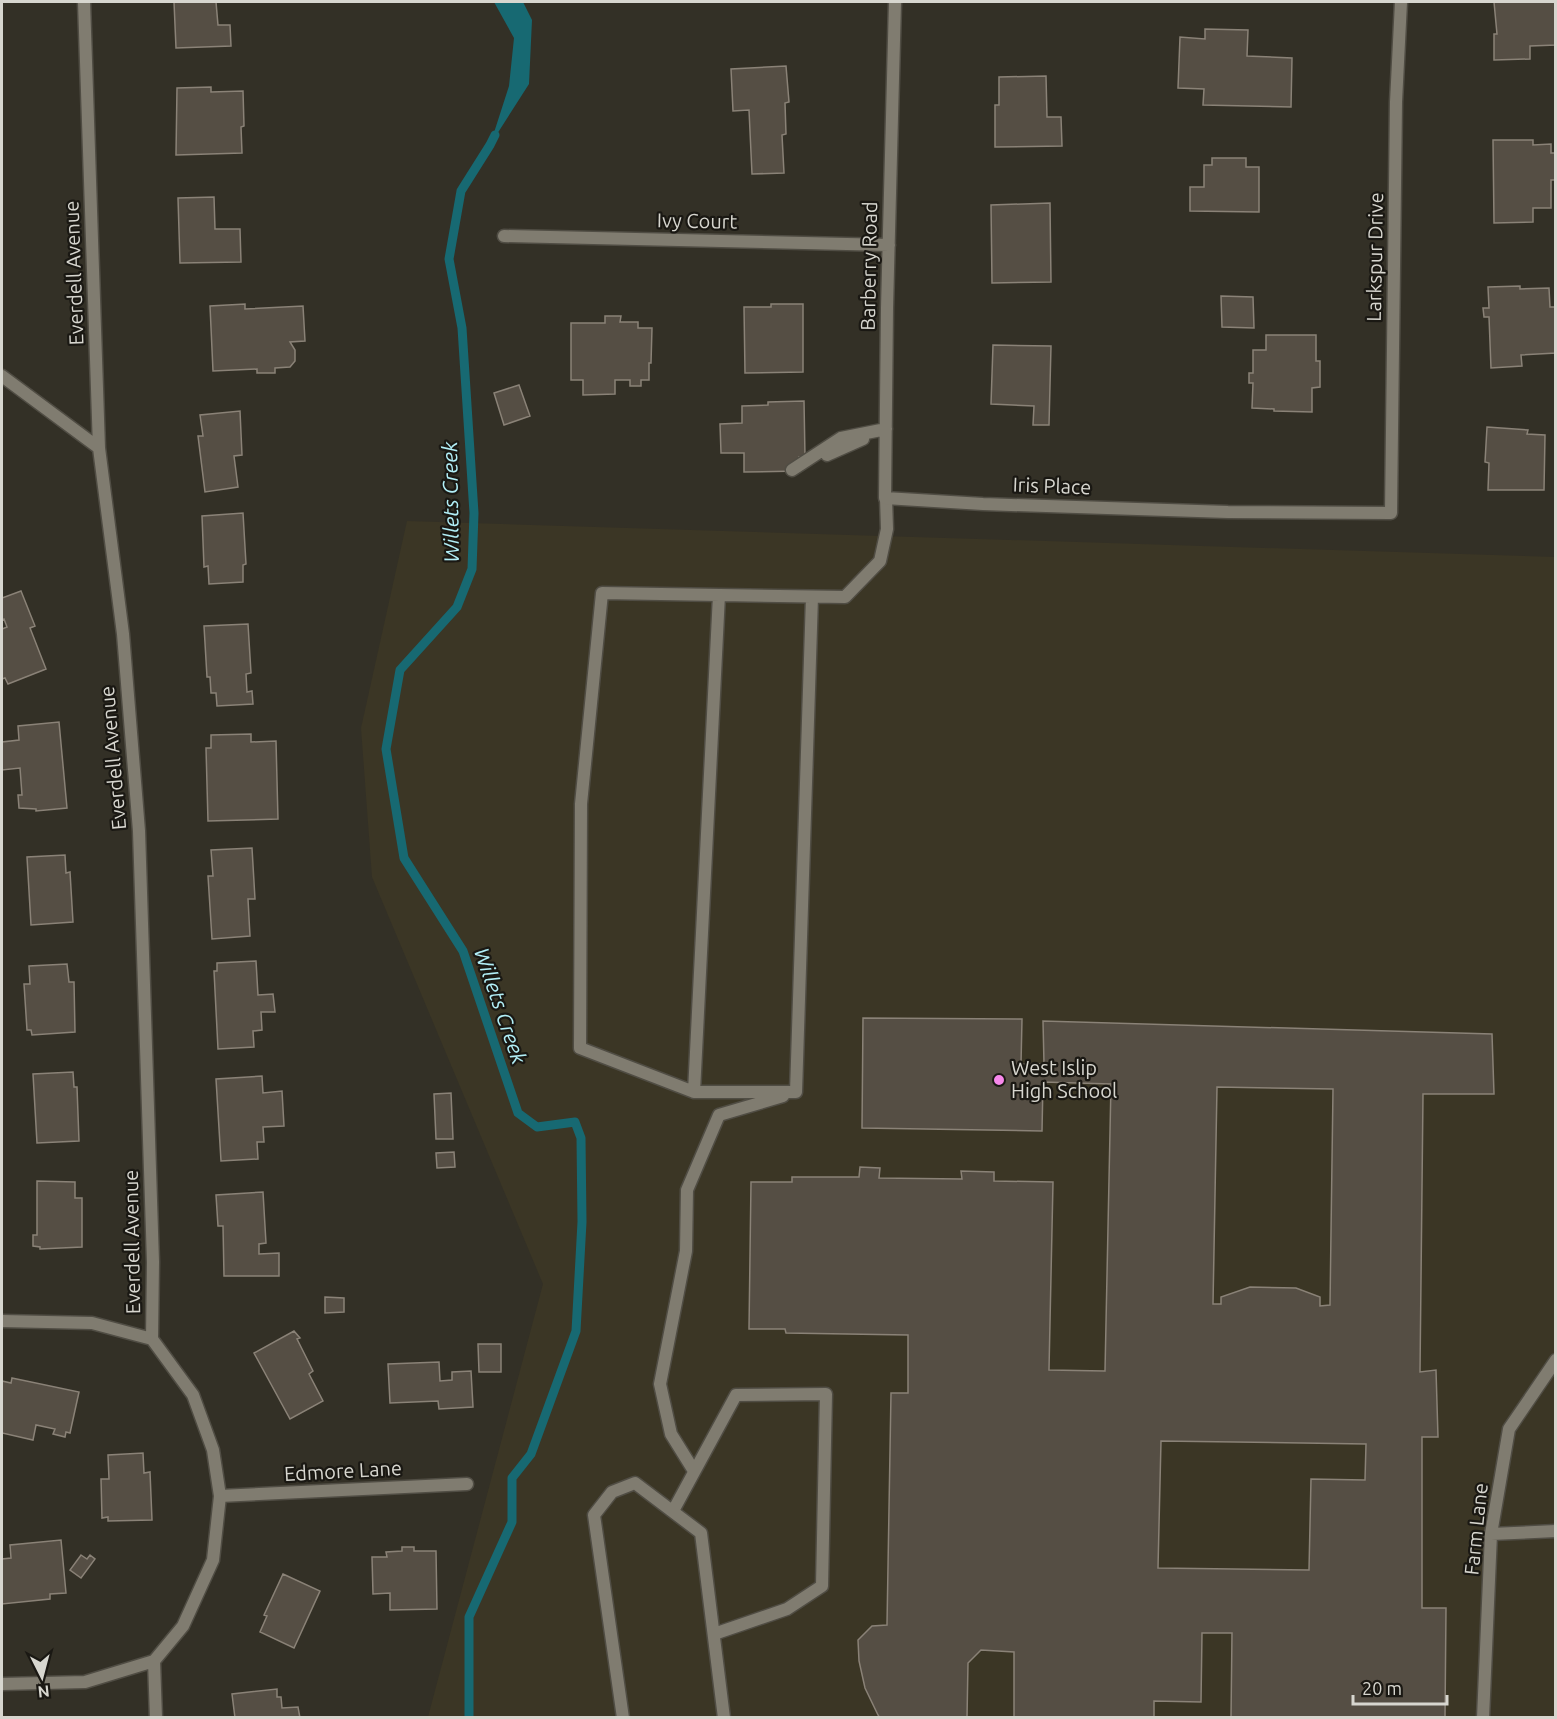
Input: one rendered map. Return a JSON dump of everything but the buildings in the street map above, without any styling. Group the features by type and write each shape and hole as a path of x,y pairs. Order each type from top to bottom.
{"street":[{"name":"Everdell Avenue","path":"84,2 99,448 123,634 139,831 153,1250 153,1339 193,1395 213,1450 220,1496 213,1560 183,1626 154,1660"},
{"name":"Barberry Road","path":"886,429 895,2"},
{"name":"Larkspur Drive","path":"1391,513 1396,102 1401,2"},
{"name":"Ivy Court","path":"504,236 889,245"},
{"path":"2,376 99,448"},
{"path":"792,470 841,438 886,429 887,529 880,561 845,597 602,593 581,804 580,1048 694,1092 796,1092"},
{"name":"Iris Place","path":"886,498 983,504 1228,512 1391,513"},
{"path":"694,1092 720,595"},
{"path":"796,1092 812,597"},
{"path":"694,1471 670,1434 660,1384 686,1251 687,1190 719,1115 796,1092"},
{"path":"2,1321 92,1323 153,1339"},
{"name":"Farm Lane","path":"1483,1718 1491,1534 1509,1429 1556,1360"},
{"path":"673,1511 736,1395 826,1394 822,1586 787,1609 714,1634"},
{"path":"623,1718 594,1515 612,1492 634,1483 701,1533 724,1718"},
{"name":"Edmore Lane","path":"220,1496 467,1484"},
{"path":"1491,1534 1556,1531"},
{"path":"2,1684 85,1682 154,1660 156,1718"}],"shaded area":[{"name":"West Islip High School","path":"407,521 1555,557 1555,1717 428,1717 543,1284 372,877 361,728"}],"water":[{"path":"494,2 523,2 532,20 529,84 490,145 509,86 514,38"}],"waterway":[{"name":"Willets Creek","path":"469,1718 469,1617 512,1522 512,1478 531,1454 576,1331 582,1222 581,1138 575,1122 537,1127 518,1113 463,951 404,858 386,749 400,670 457,607 472,569 474,513 462,328 449,259 461,191 495,135"}],"place":[{"name":"West Islip High School","path":"999,1080"}]}
